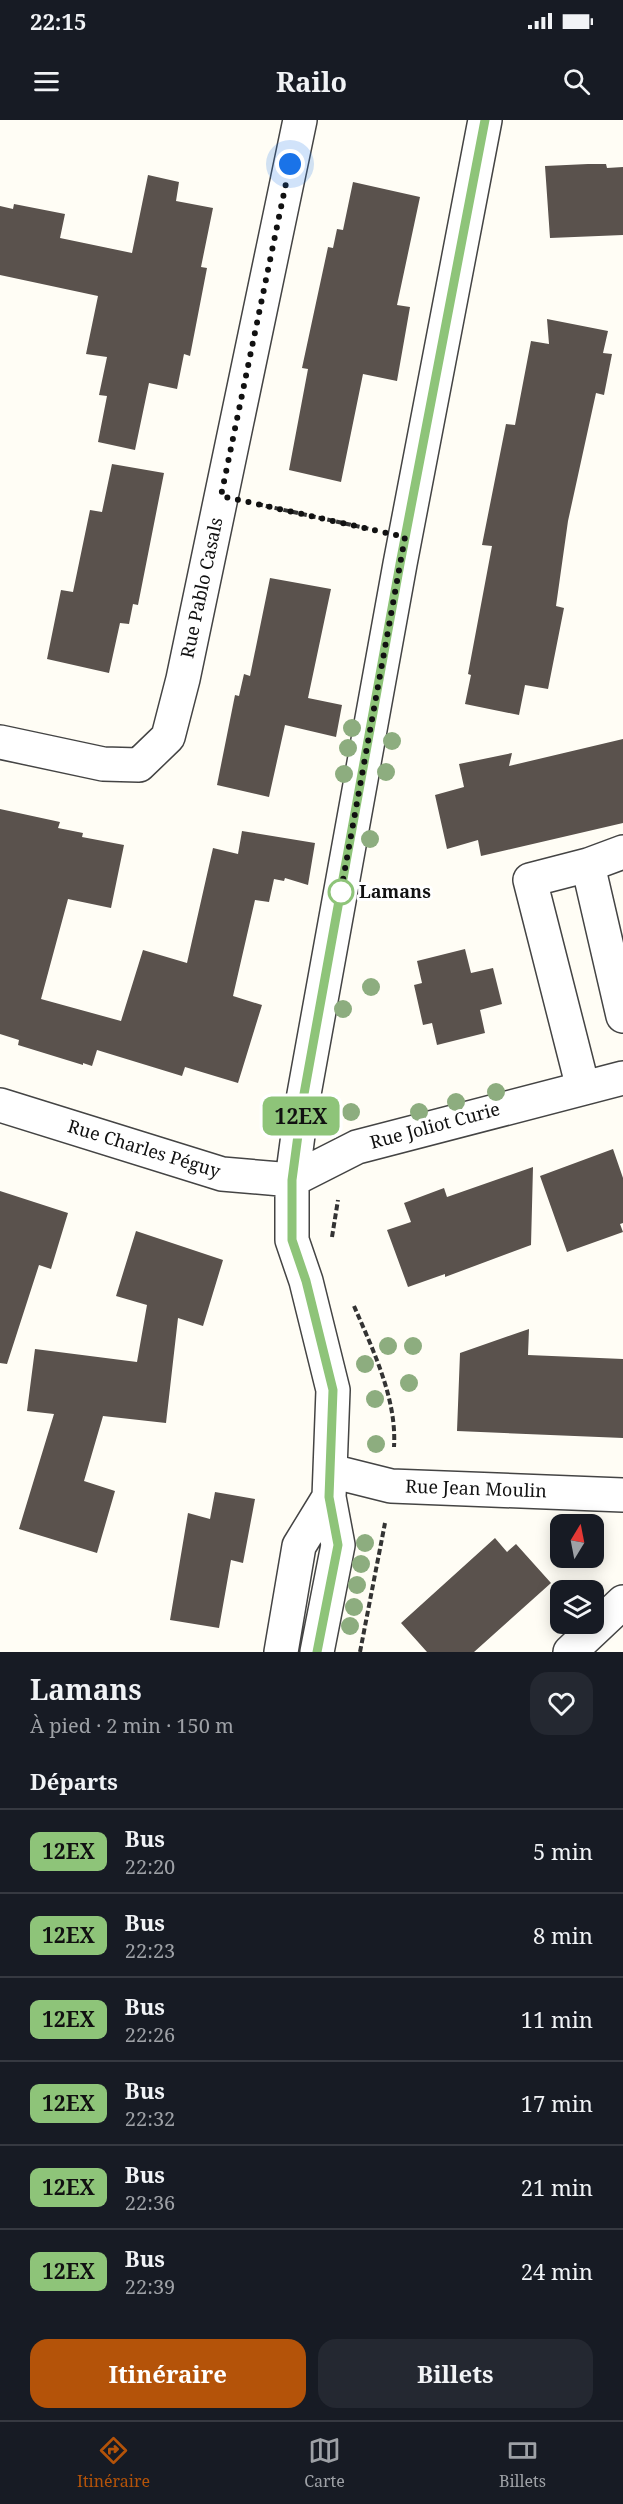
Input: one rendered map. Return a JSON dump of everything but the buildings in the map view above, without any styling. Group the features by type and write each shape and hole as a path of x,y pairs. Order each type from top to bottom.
{"street":[{"name":"Rue Pablo Casals","path":"0,742 103,764 139,765 168,736 183,679 300,120"},
{"path":"317,1652 338,1545 330,1484 333,1390 306,1281 292,1240 292,1180 302,1105 405,537 485,120"},
{"path":"583,1088 530,880 588,865 623,852"},
{"path":"588,865 623,1016"},
{"name":"Rue Joliot Curie","path":"292,1180 357,1147 623,1078"},
{"name":"Rue Charles Péguy","path":"0,1105 222,1174 292,1180"},
{"path":"281,1652 299,1546 330,1484"},
{"name":"Rue Jean Moulin","path":"330,1484 623,1495"},
{"path":"570,1652 623,1602"}],"path":[{"path":"221,496 405,537"}],"bus line":[{"name":"12EX","path":"317,1652 338,1545 329,1497 333,1390 306,1281 292,1240 292,1180 302,1105 400,564 485,120"}],"place":[{"name":"Lamans","path":"341,892"}],"route":[{"path":"290,164 221,496 405,537 339,902 341,892"}]}
